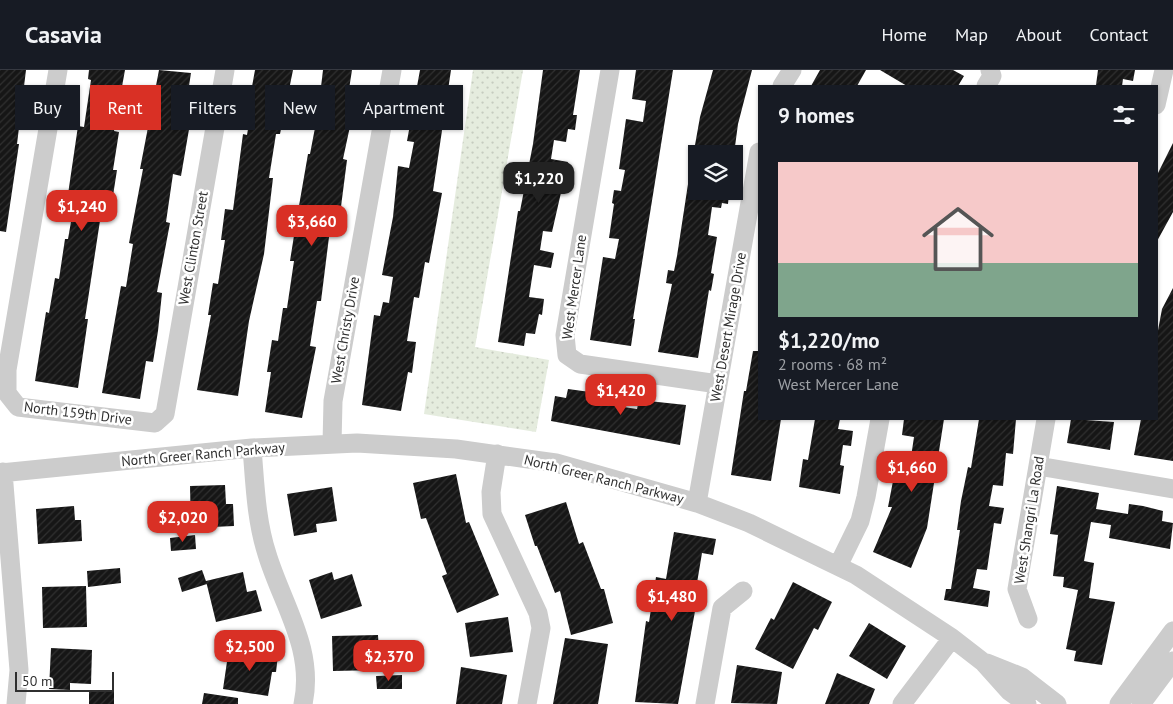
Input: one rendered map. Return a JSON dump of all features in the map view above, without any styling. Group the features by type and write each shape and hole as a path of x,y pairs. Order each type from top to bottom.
{"street":[{"name":"North 159th Drive","path":"58,70 7,370 7,393 18,407 155,423"},
{"name":"West Clinton Street","path":"155,423 165,414 225,70"},
{"name":"West Christy Drive","path":"332,444 333,401 392,70"},
{"name":"West Mercer Lane","path":"610,70 565,335 566,356 580,364 718,384"},
{"path":"783,85 792,70"},
{"path":"1158,96 1164,70"},
{"name":"West Desert Mirage Drive","path":"697,503 758,158"},
{"path":"838,566 860,521 880,420"},
{"name":"West Shangri La Road","path":"1028,619 1017,589 1046,420"},
{"name":"North Greer Ranch Parkway","path":"1,472 36,471 252,448 332,444 397,444 497,454 556,464 697,503 749,524 856,575 952,638 983,662 1008,691 1027,704"},
{"path":"252,448 259,525 267,556 299,634 305,660 306,692 303,704"},
{"path":"497,454 491,492 492,514 538,613 541,628 527,704"},
{"path":"1038,466 1173,489"},
{"path":"1,472 19,670 16,704"},
{"path":"705,704 722,608 742,591"},
{"path":"1119,704 1173,631"},
{"path":"902,704 952,638"},
{"name":"North Greer Ranch Parkway","path":"983,662 1022,677 1057,704"},
{"path":"1141,704 1173,662"}],"shaded area":[{"path":"473,70 523,70 475,347 549,360 536,432 424,414"}],"building":[{"path":"0,70 26,70 24,85 15,85 15,130 19,130 17,144 19,144 6,232 0,231"},
{"path":"89,70 125,70 122,85 90,85 91,80 88,79"},
{"path":"159,70 191,73 189,85 171,85 171,130 189,130 181,176 173,174 166,222 170,223 157,292 162,293 158,331 153,362 146,361 140,399 102,393 121,286 126,287 133,244 129,243 143,169 140,169 147,130 161,130 161,85 156,85"},
{"path":"255,70 293,70 290,85 265,85 265,130 281,130 280,134 276,134 269,178 273,178 264,254 249,321 238,396 197,390 211,315 208,315 213,283 218,284 225,240 221,240 225,209 233,210 243,134 247,135 248,130 255,130 255,85 252,85"},
{"path":"323,70 352,70 350,85 345,85 345,130 349,130 343,159 347,160 338,230 330,229 321,301 317,301 310,346 316,347 302,418 265,412 271,372 267,372 272,340 278,341 283,308 287,308 294,261 290,261 308,154 310,154 315,130 335,130 335,85 321,85"},
{"path":"420,70 451,70 449,85 417,85"},
{"path":"543,70 580,70 573,115 577,115 575,130 568,129 566,142 554,140 551,159 568,162 552,232 543,231 540,250 554,253 551,268 534,265 529,297 544,299 542,315 539,314 535,334 526,333 524,346 498,342 518,211 520,211 533,144"},
{"path":"636,70 673,70 633,319 635,319 631,346 590,340 603,257 615,259 619,239 609,238 614,190 621,191 625,170 619,169 626,119 643,122 646,101 632,99"},
{"path":"713,70 752,70 738,124 735,145 695,145 700,117"},
{"path":"820,70 866,70 858,85 812,85"},
{"path":"880,70 953,70 964,76 959,85 905,85"},
{"path":"1098,70 1135,70 1133,81 1123,79 1122,85 1096,85"},
{"path":"90,87 90,130 114,130 119,132 113,170 117,170 112,202 103,201 85,319 88,319 78,388 35,381 46,312 49,313 55,278 59,279 65,239 68,239 72,216 61,214 63,200 67,201 77,130 80,130 80,126 84,127"},
{"path":"409,130 442,130 433,191 442,193 429,263 425,262 419,298 414,297 407,341 416,342 412,373 408,372 401,411 362,405 374,315 380,316 383,302 389,303 393,277 382,275 393,217 398,166 409,168 414,142 407,141"},
{"path":"1173,143 1173,212 1158,239 1158,173"},
{"path":"688,184 688,200 728,200 728,204 722,203 721,208 712,207 708,235 717,237 711,273 714,274 711,291 709,290 698,358 658,352 672,284 666,283 668,270 674,271"},
{"path":"1173,288 1173,461 1134,455 1141,420 1158,420 1158,330 1162,309"},
{"path":"753,351 758,351 758,420 781,420 771,481 731,475 744,391 746,391"},
{"path":"591,387 606,389 603,404 637,409 639,400 686,405 680,445 551,421 555,396 566,398 568,389 590,392"},
{"path":"815,420 840,420 838,429 853,431 851,446 843,445 840,465 844,466 840,494 799,487 803,459 808,460"},
{"path":"904,420 944,420 927,528 911,568 873,552 892,507 888,507 898,455 911,457 914,437 902,435"},
{"path":"979,420 1016,420 1013,454 1006,453 1003,486 993,485 989,506 1004,508 1001,524 994,523 987,570 977,569 973,588 990,591 988,607 944,600 946,589 951,589 960,530 957,530 961,501 968,467 971,468"},
{"path":"1071,420 1114,422 1110,450 1067,443"},
{"path":"456,474 466,523 469,522 499,595 457,613 442,576 447,574 426,518 421,519 413,483"},
{"path":"225,485 226,504 233,504 234,526 191,528 190,486"},
{"path":"1057,486 1099,493 1096,509 1128,514 1129,504 1143,506 1163,511 1162,521 1173,523 1170,549 1109,538 1111,525 1091,522 1084,561 1094,563 1089,598 1115,602 1102,665 1074,661 1076,651 1066,649 1078,590 1063,587 1064,577 1053,576 1058,535 1050,534"},
{"path":"332,487 337,521 316,524 317,532 294,536 287,494"},
{"path":"566,502 579,544 583,542 601,589 604,589 613,623 571,635 560,591 555,593 537,546 535,546 525,515"},
{"path":"74,506 75,520 81,520 82,541 38,544 36,509"},
{"path":"674,532 716,539 713,555 702,553 697,583 700,584 678,704 635,702 646,621 649,622 656,577 666,579"},
{"path":"195,535 196,549 171,551 170,538"},
{"path":"120,568 121,583 88,587 87,571"},
{"path":"202,570 207,584 182,592 178,578"},
{"path":"243,572 247,592 256,590 262,611 216,622 206,581"},
{"path":"332,572 334,580 352,574 362,606 321,619 309,580"},
{"path":"793,582 832,602 818,630 814,628 793,669 755,649 771,618 774,620"},
{"path":"86,586 87,627 43,628 42,587"},
{"path":"508,617 513,652 470,657 465,623"},
{"path":"869,623 906,646 887,679 849,656"},
{"path":"378,635 380,670 333,671 332,636"},
{"path":"565,638 608,644 598,704 553,704"},
{"path":"51,648 92,650 91,684 70,683 70,690 49,689"},
{"path":"229,648 278,655 276,672 272,672 268,696 223,689"},
{"path":"737,665 782,672 777,704 731,703"},
{"path":"461,667 507,675 502,704 456,704"},
{"path":"837,673 875,689 869,704 825,704"},
{"path":"402,675 402,689 377,689 376,676"},
{"path":"89,692 114,692 114,704 89,704"},
{"path":"204,693 238,698 238,704 202,704"}]}
